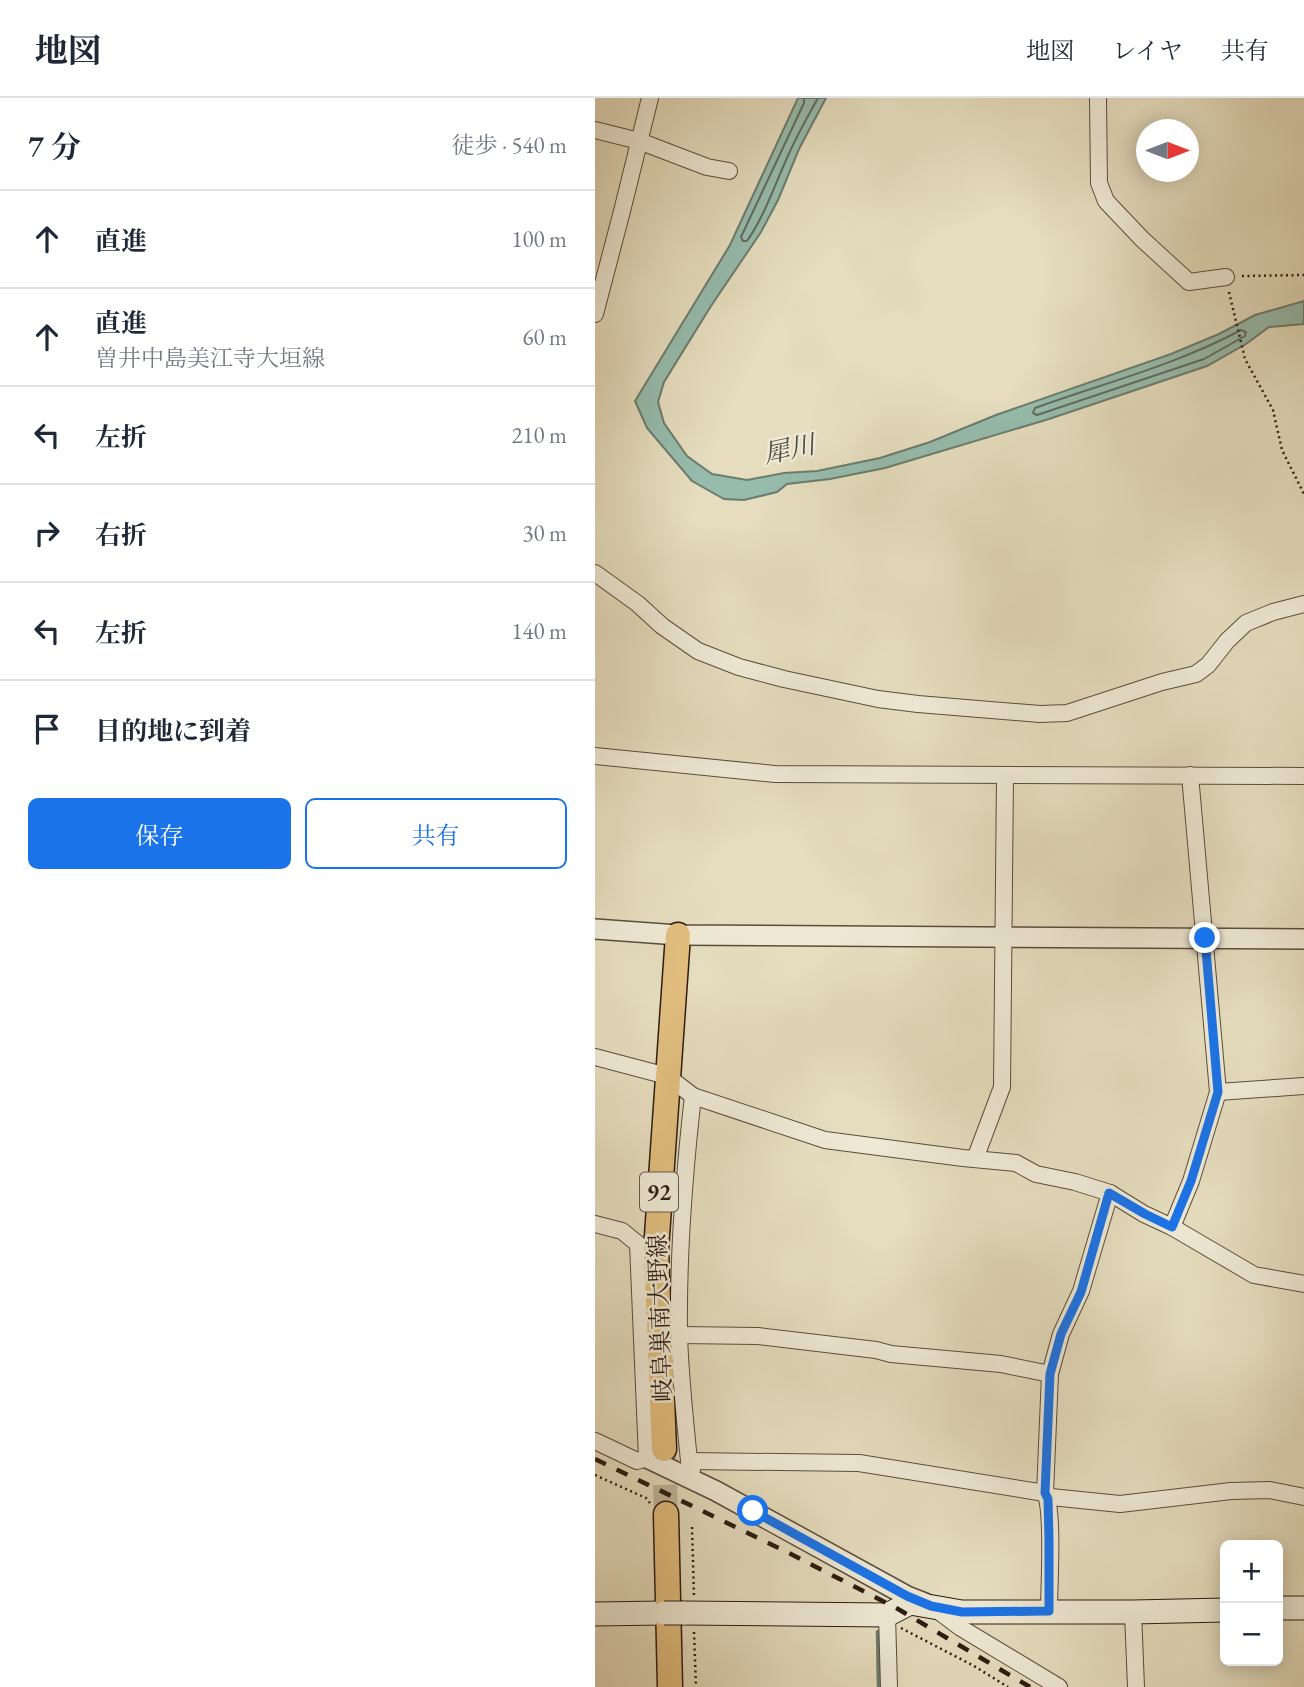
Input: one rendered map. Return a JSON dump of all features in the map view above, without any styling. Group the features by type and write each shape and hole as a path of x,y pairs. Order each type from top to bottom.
{"main road":[{"name":"岐阜巣南大野線","path":"655,1453 656,1250 678,935"},
{"path":"658,1509 670,1687"},
{"path":"595,1614 674,1613 888,1620 910,1603 962,1612 1220,1610"},
{"path":"1283,1608 1304,1608"}],"street":[{"path":"595,314 650,98"},
{"path":"1098,98 1099,183 1106,201 1189,282 1226,277"},
{"path":"595,130 639,141 707,167 729,170"},
{"path":"595,573 698,651 739,667 784,680 878,699 1039,714 1067,713 1162,682 1196,674 1208,665 1246,623 1304,604"},
{"path":"595,756 775,774 1304,776"},
{"path":"1172,1227 1191,1181 1218,1092 1190,775"},
{"path":"975,1159 1002,1087 1005,776"},
{"path":"595,929 678,935 1304,939"},
{"path":"595,1057 667,1076 693,1096 825,1140 1016,1163 1036,1174 1109,1193 1254,1275 1304,1284"},
{"path":"1218,1092 1304,1086"},
{"path":"692,1470 679,1335 679,1279 684,1182 693,1096"},
{"path":"1049,1611 1049,1527 1048,1499 1045,1493 1050,1374 1061,1334 1081,1292 1109,1193"},
{"path":"595,1224 622,1231 638,1244 655,1453"},
{"path":"679,1335 758,1336 891,1354 1001,1364 1050,1374"},
{"path":"595,1441 637,1461 655,1453 692,1470 907,1596 931,1606 961,1628 1059,1687"},
{"path":"692,1470 859,1463 1045,1493 1051,1497 1120,1504 1231,1491 1270,1490 1304,1496"},
{"path":"1133,1612 1136,1687"},
{"path":"888,1620 889,1687"}],"path":[{"path":"1304,275 1226,277 1245,359 1273,410 1282,450 1304,494"},
{"path":"595,1475 646,1497 658,1509"},
{"path":"888,1620 1008,1687"}],"water":[{"path":"798,98 826,98 761,232 664,382 658,402 664,423 687,456 712,474 747,480 784,473 817,471 880,458 1171,354 1255,315 1304,301 1304,324 1269,327 1246,344 1207,366 1049,419 885,468 787,484 777,492 744,500 724,499 692,481 647,428 635,401 730,245"}],"waterway":[{"path":"878,1632 879,1687"}],"tunnel":[{"path":"664,1449 666,1514"}],"railway":[{"path":"595,1459 898,1609 1030,1687"}],"route":[{"path":"753,1511 907,1596 931,1606 962,1612 1049,1611 1048,1499 1045,1493 1050,1374 1061,1334 1081,1292 1109,1193 1172,1227 1191,1181 1218,1092 1205,938"}],"water label":[{"name":"犀川","path":"789,449"}]}
